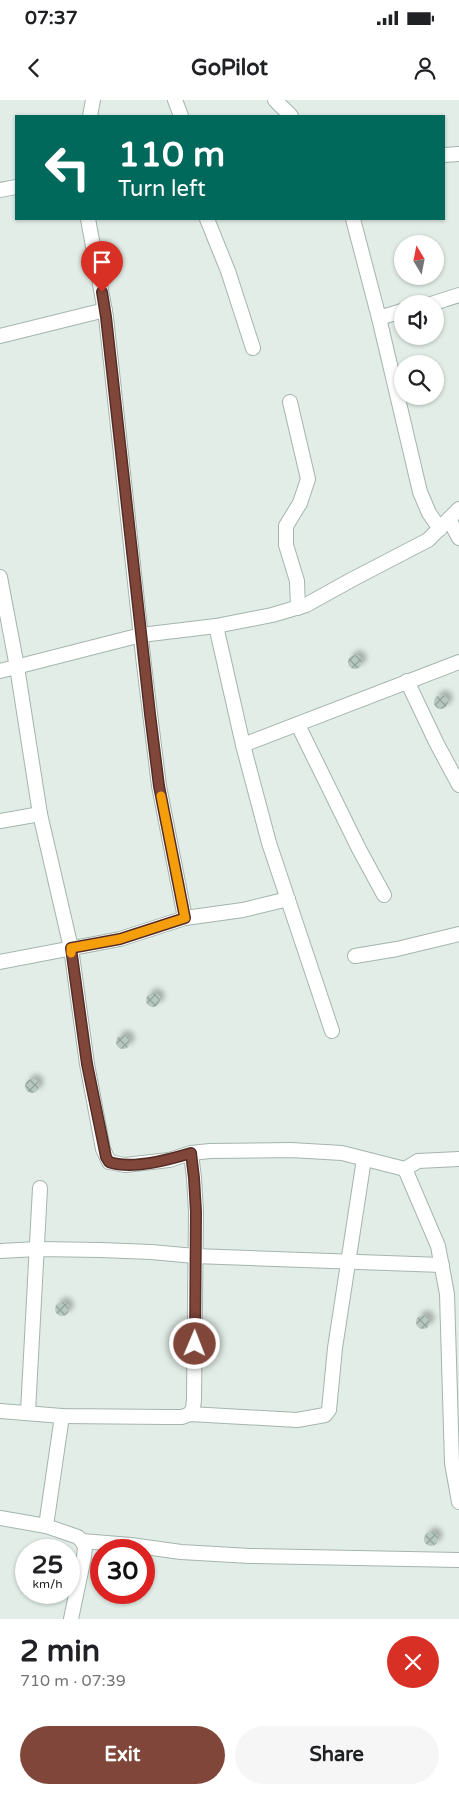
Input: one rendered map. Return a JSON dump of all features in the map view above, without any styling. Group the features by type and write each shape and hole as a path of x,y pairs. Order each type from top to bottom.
{"street":[{"path":"90,115 92,100"},
{"path":"175,100 181,115"},
{"path":"275,100 290,115"},
{"path":"445,155 459,154"},
{"path":"0,190 15,187"},
{"path":"88,220 105,310 159,786 185,918"},
{"path":"207,220 228,271 253,348"},
{"path":"353,220 379,318 420,492 429,513 449,519 459,538"},
{"path":"444,300 459,295"},
{"path":"0,336 105,310"},
{"path":"379,318 394,313"},
{"path":"290,402 308,479 300,503 286,526 286,545 297,581 298,608"},
{"path":"0,671 141,635 216,626 298,608 428,540 449,519"},
{"path":"0,577 17,667 40,814 71,948 87,1064 106,1157 109,1162 125,1165 169,1160 191,1153 291,1150 342,1153 405,1169 418,1161 459,1159"},
{"path":"216,626 243,745 269,843 332,1031"},
{"path":"243,745 459,662"},
{"path":"407,681 459,785"},
{"path":"298,725 384,895"},
{"path":"0,822 40,814"},
{"path":"0,962 120,939 185,918 243,910 288,899"},
{"path":"355,956 397,949 459,934"},
{"path":"190,1414 193,1408 194,1393 196,1212 191,1153"},
{"path":"0,1411 62,1416 182,1417 190,1414 297,1420 325,1415 329,1410 335,1348 364,1159"},
{"path":"405,1169 438,1246 442,1265 453,1293 452,1463 459,1502"},
{"path":"28,1412 40,1188"},
{"path":"0,1251 38,1249 151,1252 195,1256 349,1263 442,1265"},
{"path":"46,1526 62,1416"},
{"path":"0,1518 46,1526 78,1537 82,1541 85,1547 84,1556 71,1619"},
{"path":"82,1541 181,1552 250,1556 459,1560"}],"building":[{"path":"355,655 360,657 362,662 360,667 355,669 350,667 348,662 350,657"},
{"path":"441,695 446,697 448,702 446,707 441,709 436,707 434,702 436,697"},
{"path":"153,993 158,995 160,1000 158,1005 153,1007 148,1005 146,1000 148,995"},
{"path":"123,1035 128,1037 130,1042 128,1047 123,1049 118,1047 116,1042 118,1037"},
{"path":"32,1079 37,1081 39,1086 37,1091 32,1093 27,1091 25,1086 27,1081"},
{"path":"62,1302 67,1304 69,1309 67,1314 62,1316 57,1314 55,1309 57,1304"},
{"path":"423,1315 428,1317 430,1322 428,1327 423,1329 418,1327 416,1322 418,1317"},
{"path":"431,1532 436,1534 438,1539 436,1544 431,1546 426,1544 424,1539 426,1534"}],"slow traffic":[{"path":"71,953 71,948 120,939 185,918 161,796"}],"route":[{"path":"102,292 154,750 159,786 185,918 120,939 71,948 87,1064 106,1157 109,1162 125,1165 169,1160 191,1153 196,1212 195,1344"}]}
